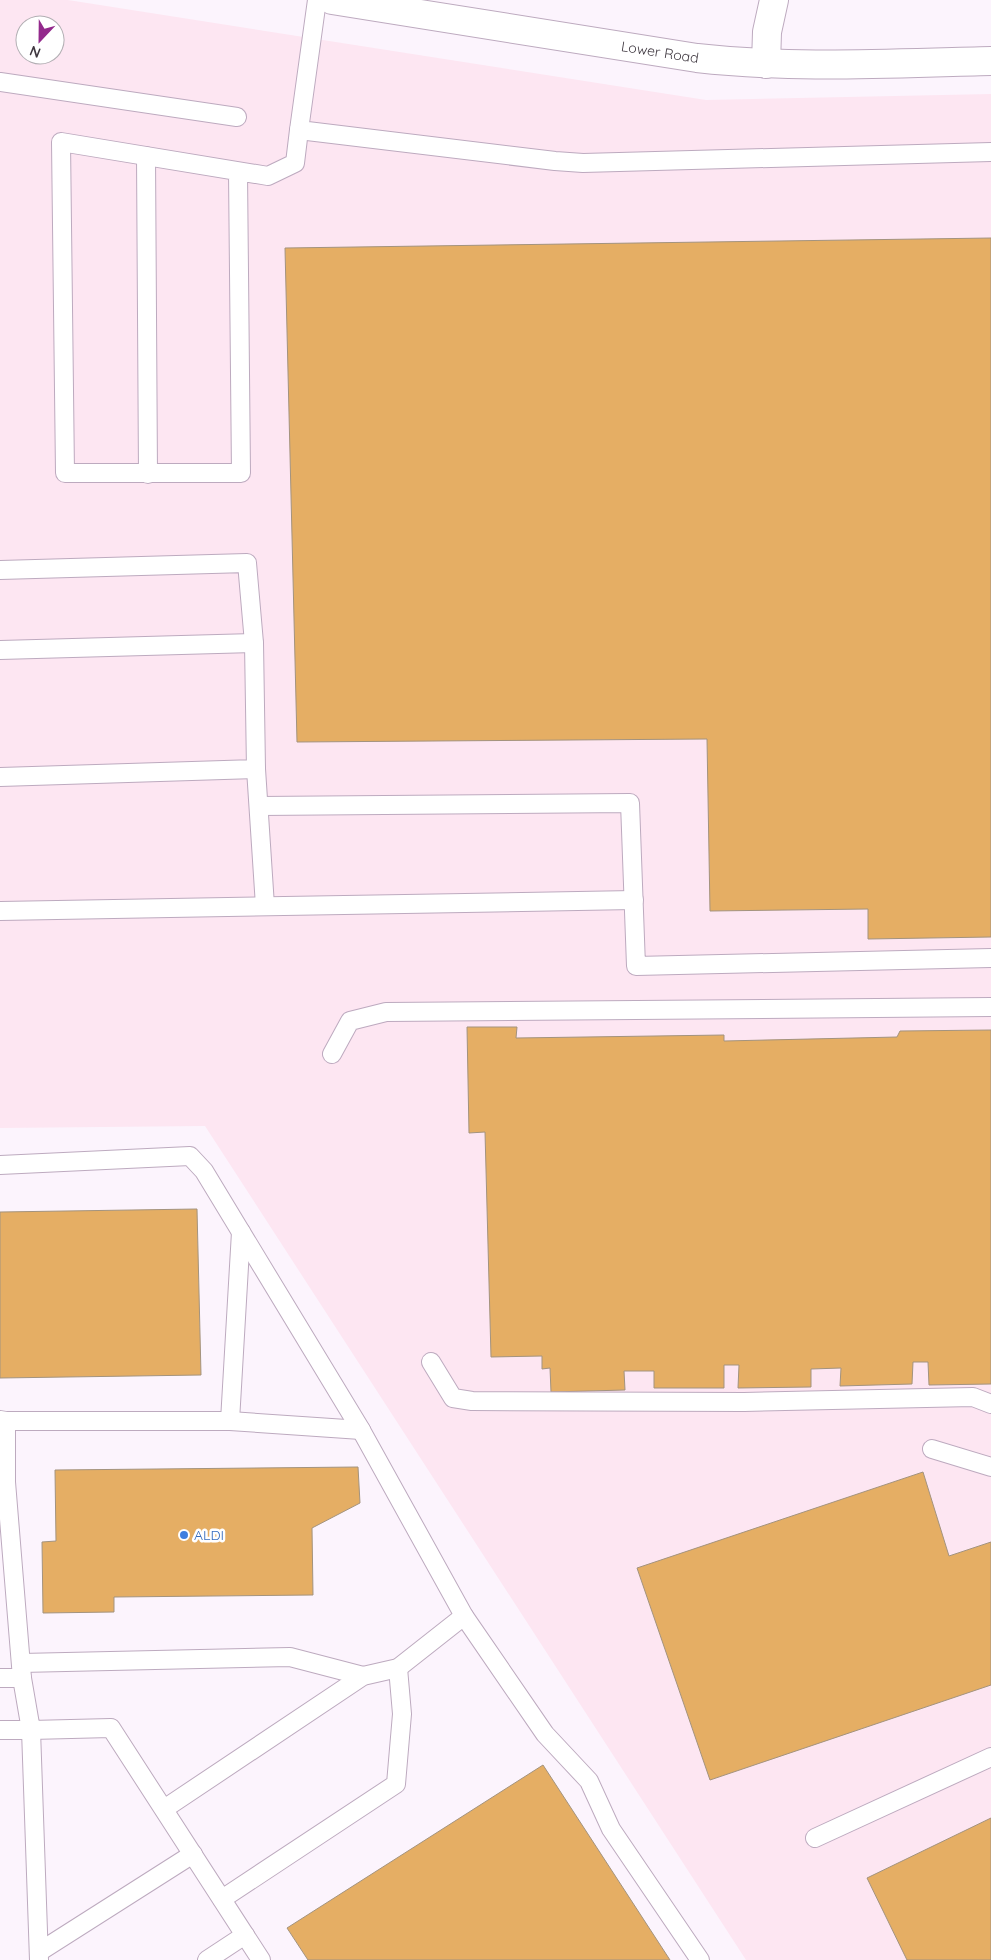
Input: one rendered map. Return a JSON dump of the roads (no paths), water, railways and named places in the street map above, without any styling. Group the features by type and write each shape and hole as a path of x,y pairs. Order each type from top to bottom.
{"street":[{"name":"Lower Road","path":"332,0 697,58 766,64 991,61"},
{"path":"766,64 767,32 774,0"}],"lane":[{"path":"238,172 241,473 65,473 61,142 268,176 295,163 317,0"},
{"path":"0,82 237,116"},
{"path":"299,130 583,163 991,152"},
{"path":"146,156 148,474"},
{"path":"0,570 247,563 254,643 256,769 265,906"},
{"path":"0,650 254,643"},
{"path":"0,777 256,769"},
{"path":"259,806 630,803 636,966 991,958"},
{"path":"0,911 634,900"},
{"path":"332,1054 350,1021 386,1012 991,1007"},
{"path":"0,1165 190,1156 204,1171 361,1430 464,1616 546,1734 589,1781 611,1828 700,1960"},
{"path":"230,1421 240,1232"},
{"path":"432,1362 453,1398 472,1401 744,1402 973,1397 991,1404"},
{"path":"39,1956 31,1730 21,1670 3,1482 3,1421 230,1421 361,1430"},
{"path":"932,1449 991,1467"},
{"path":"164,1809 363,1676 398,1668 464,1616"},
{"path":"0,1678 21,1670 290,1657 363,1676"},
{"path":"222,1899 396,1784 402,1714 398,1668"},
{"path":"0,1730 111,1728 261,1960"},
{"path":"815,1838 991,1757"},
{"path":"39,1956 193,1854"},
{"path":"207,1960 245,1936"}],"place":[{"name":"ALDI","path":"184,1535"}]}
